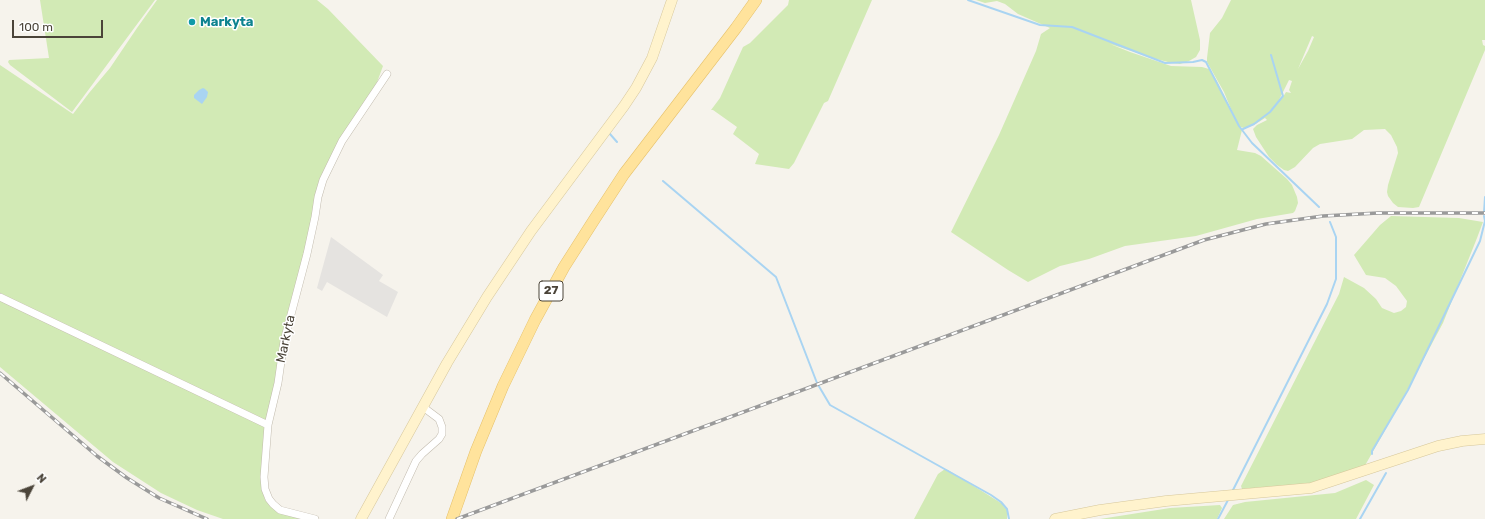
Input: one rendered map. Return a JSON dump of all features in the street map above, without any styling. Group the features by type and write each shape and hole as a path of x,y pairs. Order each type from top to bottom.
{"main road":[{"path":"363,516 468,328 508,264 636,88 652,58 672,0"},
{"name":"27","path":"452,519 486,425 535,320 564,267 624,174 756,0"},
{"path":"1055,519 1100,510 1166,501 1311,488 1438,446 1462,441 1485,439"}],"street":[{"name":"Markyta","path":"315,519 280,510 268,499 264,477 268,425 277,389 284,341 323,180 342,141 387,74"},
{"path":"0,297 268,425"},
{"path":"389,519 416,461 439,439 442,434 442,427 439,419 423,407"}],"green space":[{"path":"40,0 155,0 72,112 8,62 9,60 49,58"},
{"path":"157,0 317,0 328,9 383,66 372,96 327,169 284,341 262,486 265,500 274,509 307,519 223,519 197,510 161,493 113,462 0,367 0,65 73,114 110,68"},
{"path":"789,0 872,0 828,101 824,103 794,163 789,169 755,164 759,154 733,134 737,127 711,110 720,98 743,47 750,43 788,5"},
{"path":"976,0 1191,0 1200,40 1200,50 1196,57 1189,61 1180,64 1172,63 1110,44 1171,66 1202,67 1209,69 1217,81 1233,114 1224,92 1207,62 1210,33 1222,18 1231,0 1485,0 1485,40 1482,40 1485,50 1419,207 1398,207 1388,196 1388,185 1398,153 1397,147 1391,135 1385,129 1364,130 1352,139 1320,144 1313,148 1295,167 1288,171 1277,165 1269,157 1256,137 1253,129 1257,125 1267,120 1265,118 1254,125 1244,128 1240,127 1242,130 1237,150 1255,153 1261,156 1287,179 1292,185 1297,197 1298,203 1293,213 1257,219 1196,236 1125,246 1089,259 1060,266 1028,282 951,232 999,135 1036,51 1041,34 1050,28 1018,14 1005,4 997,1 985,3","holes":["1312,36 1314,37 1298,69","1289,80 1292,81 1289,90 1291,93 1286,92 1279,100"]},
{"path":"1391,216 1459,218 1483,222 1443,323 1396,411 1363,469 1319,483 1242,489 1241,486 1339,294 1344,277 1364,288 1376,299 1382,308 1394,313 1401,311 1406,307 1407,301 1396,286 1385,278 1366,275 1354,255 1380,225"},
{"path":"945,469 1001,503 1007,510 1007,519 914,519 938,474"},
{"path":"1366,480 1374,485 1356,519 1224,519 1233,505 1245,502 1335,493"},
{"path":"1220,505 1222,508 1217,519 1100,519 1170,508"}],"shaded area":[{"path":"331,237 383,275 379,281 398,292 387,317 327,282 322,291 317,288"}],"water":[{"path":"203,88 208,92 207,97 202,104 194,98 194,95"}],"waterway":[{"path":"968,0 1040,25 1072,27 1165,63 1193,62 1202,60 1206,62 1239,126 1252,143 1319,207"},
{"path":"1243,129 1254,124 1270,112 1283,96 1271,55"},
{"path":"610,134 617,142"},
{"path":"663,181 776,277 817,383 830,405 991,495 1001,502 1007,509 1009,519"},
{"path":"1484,212 1485,197"},
{"path":"1372,454 1372,451 1408,390 1480,241 1485,221 1484,216"},
{"path":"1232,492 1327,304 1336,279 1336,237 1330,222"},
{"path":"1360,519 1386,473"},
{"path":"1218,519 1228,500"}],"railway":[{"path":"457,519 1204,240 1266,224 1323,216 1378,213 1485,213"},
{"path":"0,373 97,456 127,478 159,498 207,519"}],"place":[{"name":"Markyta","path":"192,22"}]}
